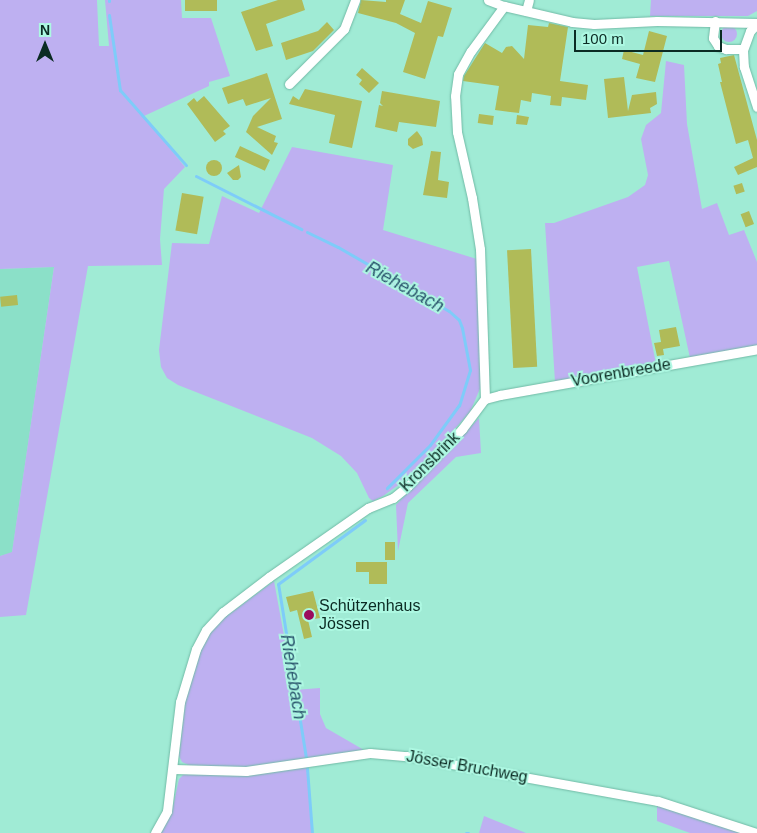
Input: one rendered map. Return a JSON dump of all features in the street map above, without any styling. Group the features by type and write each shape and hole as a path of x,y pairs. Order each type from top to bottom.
{"street":[{"path":"290,84 344,28 355,0"},
{"path":"488,0 504,6 572,22 594,24 658,21 715,21 757,24"},
{"path":"526,11 529,0"},
{"path":"485,399 480,249 472,198 457,132 455,96 458,74 471,51 504,6"},
{"path":"715,21 713,38 718,46 726,50 743,49"},
{"path":"757,24 750,31 743,49 744,67 757,107"},
{"name":"Voorenbreede","path":"485,399 757,349"},
{"name":"Kronsbrink","path":"155,833 167,811 174,769 180,702 196,649 206,630 223,612 269,577 368,508 393,498 408,486 462,429 485,399"},
{"name":"Jösser Bruchweg","path":"174,769 246,771 370,753 418,757 658,801 756,833"}],"shaded area":[{"path":"0,0 97,0 99,46 109,46 105,0 181,0 182,18 211,18 230,76 209,82 209,86 144,116 185,167 164,189 160,239 162,265 88,266 26,615 0,617 0,556 12,552 54,267 0,269"},
{"path":"651,0 757,0 757,11 748,16 650,16"},
{"path":"729,26 737,34 729,42 721,34"},
{"path":"666,61 684,65 687,124 702,209 717,203 729,235 744,230 757,262 757,346 690,358 669,261 637,267 656,364 555,382 545,223 554,223 628,197 645,185 648,175 641,139 646,125 661,113"},
{"path":"292,147 393,165 383,230 480,260 482,384 470,412 414,474 373,501 369,498 357,473 341,456 312,438 178,385 167,378 161,367 159,350 172,243 209,244 222,196 259,213"},
{"path":"54,267 12,553 0,556 0,269"},
{"path":"479,418 481,453 456,457 408,503 398,551 396,505"},
{"path":"274,581 294,690 320,688 320,714 326,728 364,750 246,769 191,766 182,762 179,756 186,695 204,639 224,618"},
{"path":"307,765 312,833 161,833 172,811 179,779 184,774 190,772"},
{"path":"657,805 746,833 690,833 657,821"},
{"path":"484,816 526,833 479,833"}],"building":[{"path":"185,0 217,0 217,11 185,11"},
{"path":"278,0 302,0 305,10 266,24 273,46 256,51 241,12"},
{"path":"361,0 386,2 386,0 405,0 400,14 421,23 428,1 452,8 443,37 438,36 425,79 403,72 415,33 396,23 358,13"},
{"path":"327,22 334,30 313,51 286,60 281,43 318,31"},
{"path":"549,23 568,27 560,81 588,85 586,100 562,97 561,106 550,105 551,96 532,93 531,102 521,100 519,113 495,110 499,86 463,81 464,76 485,43 502,53 506,47 512,46 524,59 528,25 548,27"},
{"path":"649,31 667,36 655,82 636,78 640,64 622,59 624,50 643,55"},
{"path":"734,55 757,140 757,167 738,175 734,167 753,158 748,140 736,144 720,82 722,82 718,64 721,63 720,58"},
{"path":"362,68 379,83 369,93 359,84 362,80 356,75"},
{"path":"267,73 282,119 257,127 276,136 274,142 278,143 272,155 246,132 253,116 271,98 246,106 243,99 228,104 222,88"},
{"path":"624,77 628,111 632,95 656,92 657,104 650,108 651,113 608,118 604,79"},
{"path":"305,89 362,101 352,148 329,143 335,115 289,104 293,96 299,100"},
{"path":"382,91 440,101 436,127 399,122 397,132 375,127 379,105 383,106 380,103"},
{"path":"204,96 230,126 223,131 226,134 215,142 187,104 194,98 197,102"},
{"path":"479,114 494,116 493,125 478,123"},
{"path":"517,115 529,117 527,125 516,124"},
{"path":"417,131 422,138 423,145 413,149 408,145 408,139"},
{"path":"240,146 270,160 265,171 235,157"},
{"path":"431,151 441,152 438,180 449,182 447,198 423,195"},
{"path":"214,160 220,162 222,168 220,174 214,176 208,174 206,168 208,162"},
{"path":"239,165 241,177 238,180 233,180 227,173"},
{"path":"742,183 745,192 736,194 733,186"},
{"path":"182,193 204,197 197,234 175,230"},
{"path":"749,211 754,224 746,227 741,214"},
{"path":"531,249 537,367 513,368 507,250"},
{"path":"17,295 18,305 1,307 0,297"},
{"path":"676,327 680,346 663,349 664,355 657,356 654,343 661,342 659,330"},
{"path":"385,542 395,542 395,560 385,560"},
{"path":"356,562 387,562 387,584 369,584 369,572 356,572"},
{"name":"Schützenhaus Jössen","path":"313,591 320,618 308,620 312,637 304,639 297,610 290,612 286,597"}],"waterway":[{"name":"Riehebach","path":"109,15 120,90 186,165"},
{"name":"Riehebach","path":"196,176 301,229"},
{"name":"Riehebach","path":"307,232 338,247 449,311 459,320 462,328 470,370 459,405 430,445 387,488"},
{"name":"Riehebach","path":"306,758 278,584 365,520"},
{"name":"Riehebach","path":"307,768 312,833"}],"place":[{"name":"Schützenhaus Jössen","path":"309,615"}]}
